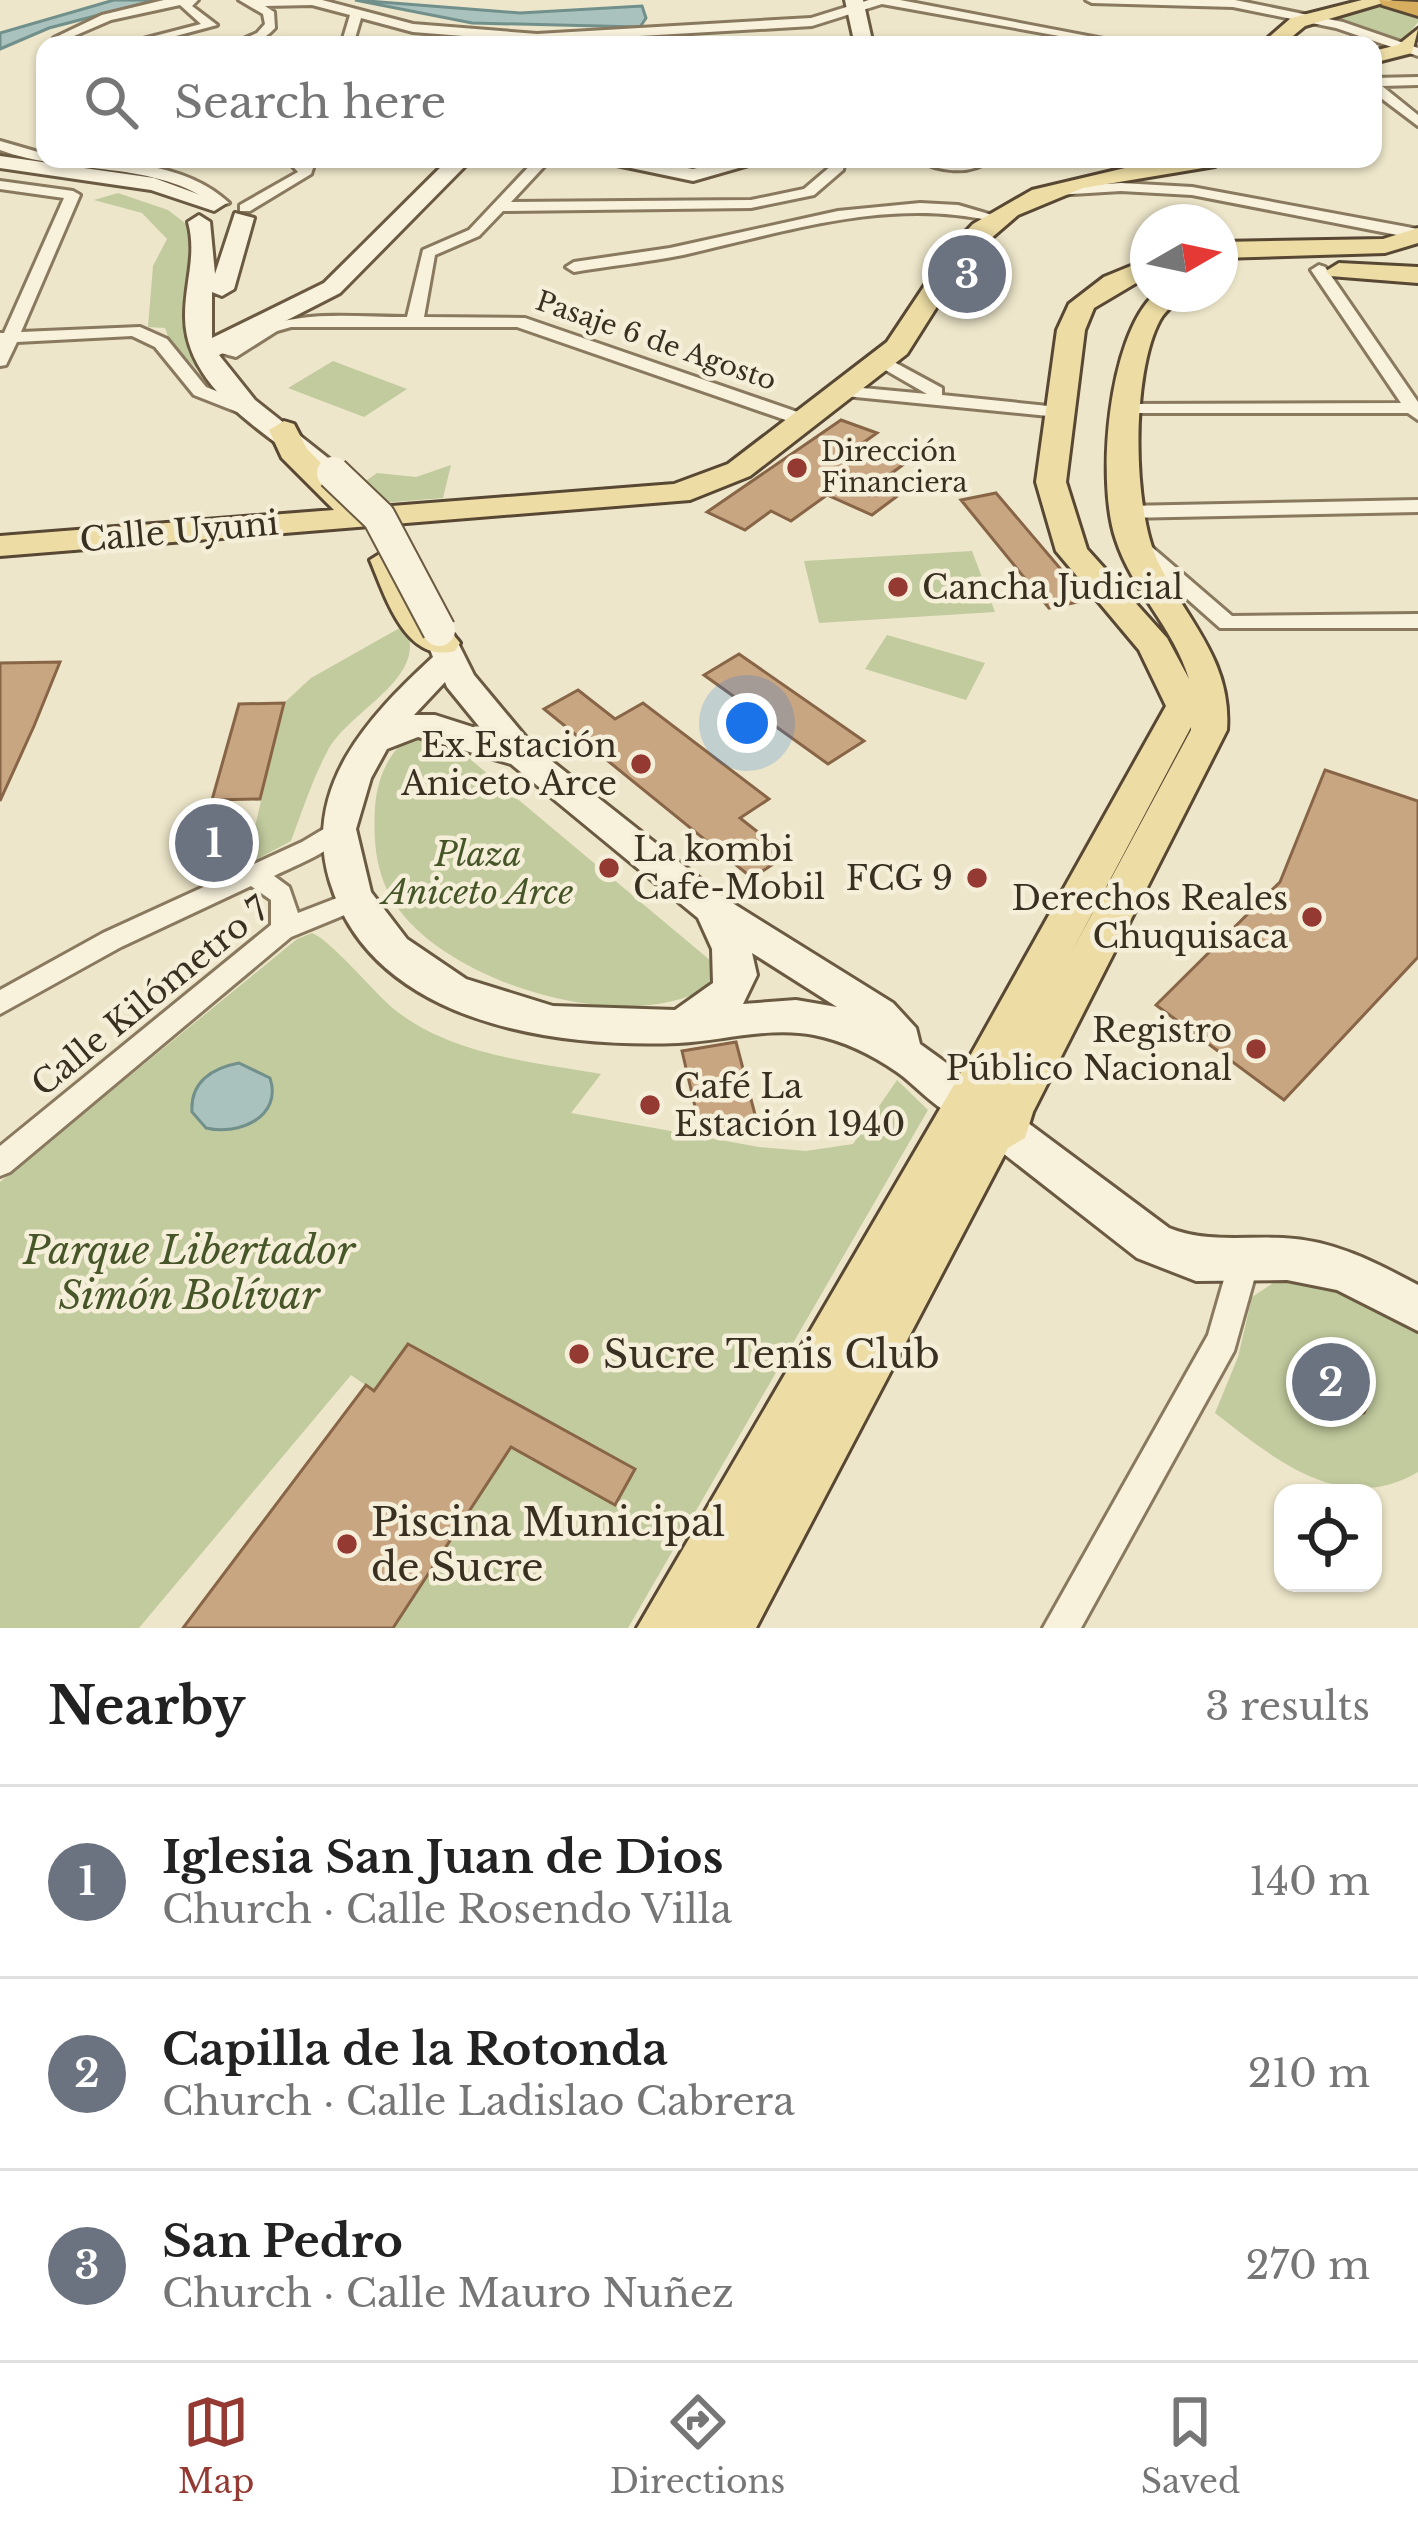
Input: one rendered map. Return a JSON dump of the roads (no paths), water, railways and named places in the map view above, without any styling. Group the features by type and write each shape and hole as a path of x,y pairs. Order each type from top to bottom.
{"highway":[{"path":"1379,1 1417,3"}],"main road":[{"path":"1282,36 1307,18 1379,1"},
{"path":"849,4 849,36"},
{"path":"849,4 861,36"},
{"path":"1382,55 1414,46"},
{"path":"0,162 36,167"},
{"path":"42,168 154,184 219,212"},
{"path":"209,313 277,303 311,289 431,168"},
{"path":"220,349 344,278 452,168"},
{"path":"652,168 693,175 722,168"},
{"path":"992,217 1069,168"},
{"path":"992,217 1056,191 1170,168"},
{"path":"0,173 156,197 219,212"},
{"path":"219,212 208,252 209,313 227,391 274,423 380,517 443,644 523,756 712,909 892,1023 909,1054"},
{"path":"209,313 229,253 219,212"},
{"name":"Calle Uyuni","path":"0,546 679,493 739,470 881,359 915,329 955,257 992,217"},
{"path":"1238,250 1385,246 1418,235"},
{"path":"1238,275 1319,270 1418,275"},
{"path":"1130,274 1082,304 1071,330 1052,482 1061,528 1084,570 1148,577"},
{"path":"724,1628 984,1114 1213,689 1148,577 1128,409 1139,334 1153,312"},
{"path":"274,423 293,452 374,537 414,622 443,644"},
{"path":"443,644 348,788 337,830 355,899 397,955 440,983 500,1010 551,1022 680,1027 805,1017 878,1037 909,1054 1153,1243 1196,1260 1287,1259 1345,1270 1418,1309"},
{"path":"375,742 415,726 435,725 523,756"},
{"path":"680,1027 728,994 736,975 733,950 712,909"},
{"path":"667,1628 984,1114"}],"street":[{"path":"63,36 143,6 191,0"},
{"path":"164,36 211,25 186,8 185,2 191,0"},
{"path":"571,36 793,23 849,4 881,0 1079,36"},
{"path":"1092,0 1214,1 1376,36"},
{"path":"245,2 312,1 452,36"},
{"path":"245,2 268,12 271,25 252,36"},
{"path":"350,36 358,11"},
{"path":"1009,36 1018,24"},
{"path":"1382,38 1414,46"},
{"path":"1382,83 1418,81"},
{"path":"1382,90 1415,115"},
{"path":"0,145 36,157"},
{"path":"95,168 188,183 219,212 304,174 306,168"},
{"path":"415,320 428,253 474,233 536,168"},
{"path":"499,207 751,204 809,193 837,168"},
{"path":"0,184 73,195 6,338 0,362"},
{"path":"1056,191 1120,187 1192,191 1418,235"},
{"path":"574,267 681,251 809,220 946,207 992,217"},
{"path":"1319,270 1417,410"},
{"name":"Pasaje 6 de Agosto","path":"220,349 291,322 519,322 806,421"},
{"path":"6,338 134,332 153,337 200,391 274,423"},
{"path":"881,359 943,397"},
{"path":"841,391 943,397 1058,412"},
{"path":"1128,409 1417,410"},
{"path":"1148,577 1418,506"},
{"path":"1148,577 1210,614 1243,627 1418,621"},
{"path":"0,1003 112,940 311,848 337,830"},
{"path":"246,876 278,888 286,901 282,931"},
{"name":"Calle Kilómetro 7","path":"0,1162 282,931 355,899"},
{"path":"1061,1628 1223,1340 1244,1262"}],"water":[{"path":"114,0 156,0 49,28 0,49 0,33"},
{"path":"355,0 520,13 642,6 646,18 640,27 472,23"},
{"path":"239,1063 270,1078 270,1103 244,1126 206,1128 192,1112 195,1092 212,1073"}],"place":[{"name":"San Pedro","path":"967,274"},
{"name":"Dirección Financiera","path":"797,468"},
{"name":"Cancha Judicial","path":"898,587"},
{"name":"Ex Estación Aniceto Arce","path":"641,764"},
{"name":"Iglesia San Juan de Dios","path":"214,843"},
{"name":"La kombi Cafe-Mobil","path":"609,868"},
{"name":"FCG 9","path":"977,878"},
{"name":"Derechos Reales Chuquisaca","path":"1312,917"},
{"name":"Registro Público Nacional","path":"1256,1049"},
{"name":"Café La Estación 1940","path":"650,1105"},
{"name":"Sucre Tenis Club","path":"579,1354"},
{"name":"Capilla de la Rotonda","path":"1331,1382"},
{"name":"Piscina Municipal de Sucre","path":"347,1544"}],"park label":[{"name":"Plaza Aniceto Arce","path":"478,873"},
{"name":"Parque Libertador Simón Bolívar","path":"189,1272"}]}
